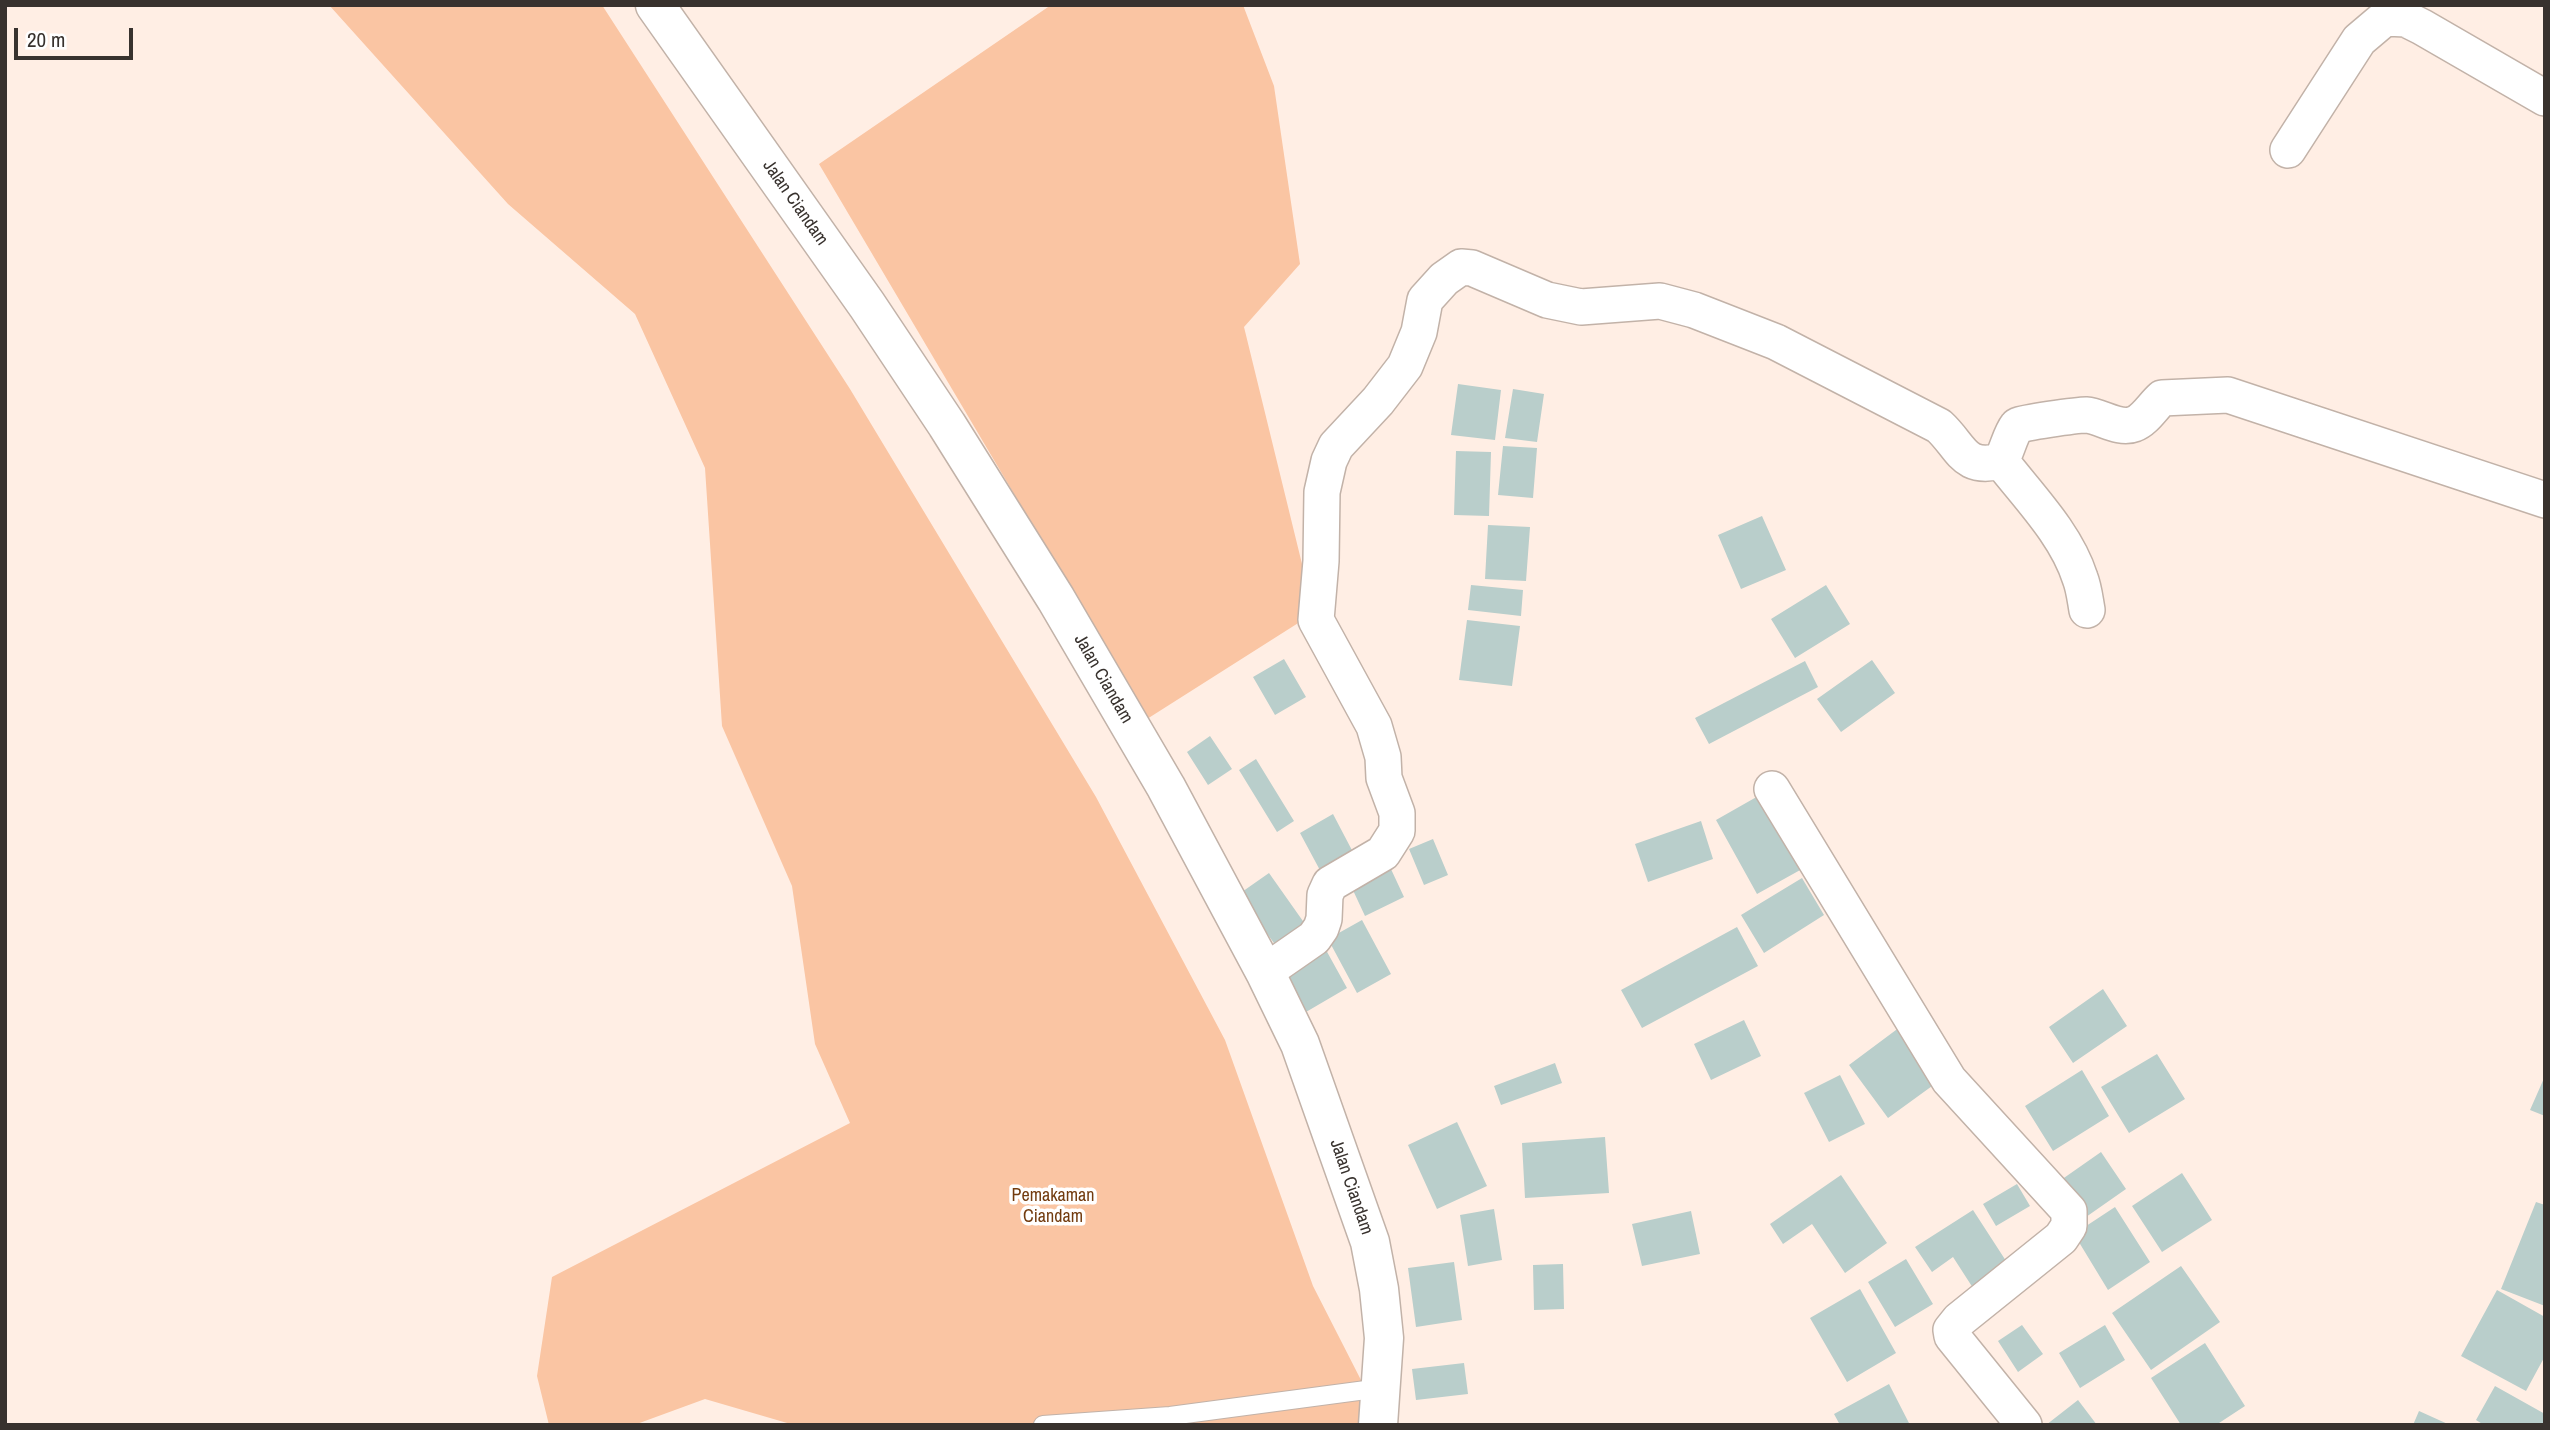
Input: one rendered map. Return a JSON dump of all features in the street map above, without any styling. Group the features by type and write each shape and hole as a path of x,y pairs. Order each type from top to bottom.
{"street":[{"name":"Jalan Ciandam","path":"655,5 867,305 947,425 1056,599 1166,787 1265,972 1300,1044 1324,1105 1370,1242 1379,1289 1384,1338 1379,1406"},
{"path":"2288,150 2359,40 2385,18 2406,19 2545,97"},
{"path":"1265,972 1314,938 1324,919 1325,895 1330,884 1383,853 1396,831 1397,813 1384,778 1383,757 1374,726 1316,620 1321,561 1322,492 1329,461 1336,446 1378,401 1405,366 1419,332 1425,300 1454,270 1461,267 1472,268 1497,281 1547,300 1581,307 1660,302 1694,310 1776,342 1939,426 1948,434 1961,454 1972,461 1989,464 2001,461"},
{"path":"2001,461 2016,428 2023,422 2088,415 2133,425 2143,419 2162,398 2228,395 2545,500"},
{"path":"2001,461 2051,525 2068,552 2080,578 2087,610"},
{"path":"1772,789 1949,1080 2069,1212 2068,1226 2061,1238 1965,1315 1951,1330 1952,1336 2024,1425"}],"lane":[{"path":"1043,1425 1379,1406"}],"green space":[{"name":"Pemakaman Ciandam","path":"329,5 602,5 850,389 1096,797 1225,1040 1313,1286 1363,1384 1358,1425 794,1425 705,1399 634,1425 549,1425 537,1376 552,1277 850,1123 815,1044 792,886 722,726 705,468 635,314 508,204"},
{"path":"1051,5 1243,5 1274,86 1300,264 1244,327 1314,613 1147,719 819,164"}],"building":[{"path":"1458,384 1501,390 1495,440 1451,435"},
{"path":"1513,389 1544,394 1537,442 1505,438"},
{"path":"1503,446 1537,448 1533,498 1498,495"},
{"path":"1456,451 1491,452 1489,516 1454,515"},
{"path":"1762,516 1786,570 1741,589 1718,535"},
{"path":"1488,525 1530,527 1526,581 1485,579"},
{"path":"1471,585 1523,590 1521,616 1468,610"},
{"path":"1826,585 1850,624 1795,658 1771,619"},
{"path":"1467,620 1520,626 1512,686 1459,680"},
{"path":"1284,659 1306,697 1275,715 1253,677"},
{"path":"1872,660 1895,693 1841,732 1817,699"},
{"path":"1805,661 1818,687 1709,744 1695,718"},
{"path":"1210,736 1232,769 1208,785 1187,752"},
{"path":"1256,759 1294,821 1277,832 1239,770"},
{"path":"1760,795 1802,869 1757,894 1716,820"},
{"path":"1333,814 1355,856 1322,874 1300,833"},
{"path":"1701,821 1713,859 1648,882 1635,844"},
{"path":"1433,839 1448,875 1424,885 1409,849"},
{"path":"1390,867 1404,897 1365,916 1351,886"},
{"path":"1269,873 1305,924 1276,946 1239,894"},
{"path":"1802,878 1824,915 1764,953 1741,915"},
{"path":"1362,920 1391,974 1357,993 1328,939"},
{"path":"1737,927 1758,966 1642,1028 1621,990"},
{"path":"1326,950 1347,988 1306,1012 1285,973"},
{"path":"2103,989 2127,1026 2073,1063 2049,1027"},
{"path":"1744,1020 1761,1056 1711,1080 1694,1044"},
{"path":"1900,1027 1939,1081 1888,1118 1849,1065"},
{"path":"2157,1054 2185,1099 2129,1133 2101,1087"},
{"path":"1555,1063 1562,1083 1501,1105 1494,1086"},
{"path":"2082,1070 2109,1116 2053,1151 2025,1106"},
{"path":"1840,1075 1865,1124 1829,1142 1804,1093"},
{"path":"2545,1076 2545,1116 2530,1110"},
{"path":"1457,1122 1487,1186 1437,1209 1408,1145"},
{"path":"1605,1137 1609,1193 1525,1198 1522,1143"},
{"path":"2101,1152 2126,1189 2086,1217 2061,1180"},
{"path":"2182,1173 2212,1220 2162,1252 2132,1206"},
{"path":"1841,1175 1887,1243 1845,1273 1812,1224 1783,1244 1770,1224"},
{"path":"2017,1184 2030,1206 1996,1226 1983,1204"},
{"path":"2536,1202 2545,1205 2545,1306 2501,1289"},
{"path":"2115,1207 2150,1262 2108,1290 2074,1234"},
{"path":"1494,1209 1502,1260 1468,1266 1460,1215"},
{"path":"1973,1210 2008,1264 1973,1288 1953,1257 1932,1272 1915,1247"},
{"path":"1691,1211 1700,1254 1642,1266 1632,1224"},
{"path":"1906,1259 1933,1304 1895,1327 1868,1282"},
{"path":"1454,1262 1462,1320 1416,1327 1408,1268"},
{"path":"1563,1264 1564,1309 1534,1310 1533,1265"},
{"path":"2181,1266 2220,1322 2151,1370 2112,1313"},
{"path":"1860,1289 1896,1353 1847,1382 1810,1318"},
{"path":"2497,1290 2545,1317 2545,1356 2526,1391 2461,1356"},
{"path":"2022,1325 2043,1354 2018,1372 1998,1341"},
{"path":"2105,1325 2125,1360 2080,1388 2059,1353"},
{"path":"2205,1343 2245,1406 2216,1425 2181,1425 2151,1378"},
{"path":"1464,1363 1468,1394 1416,1400 1412,1369"},
{"path":"1889,1384 1910,1425 1840,1425 1834,1414"},
{"path":"2495,1386 2545,1414 2545,1425 2484,1425 2476,1420"},
{"path":"2078,1400 2097,1425 2046,1425"},
{"path":"2419,1411 2450,1425 2413,1425"}]}
